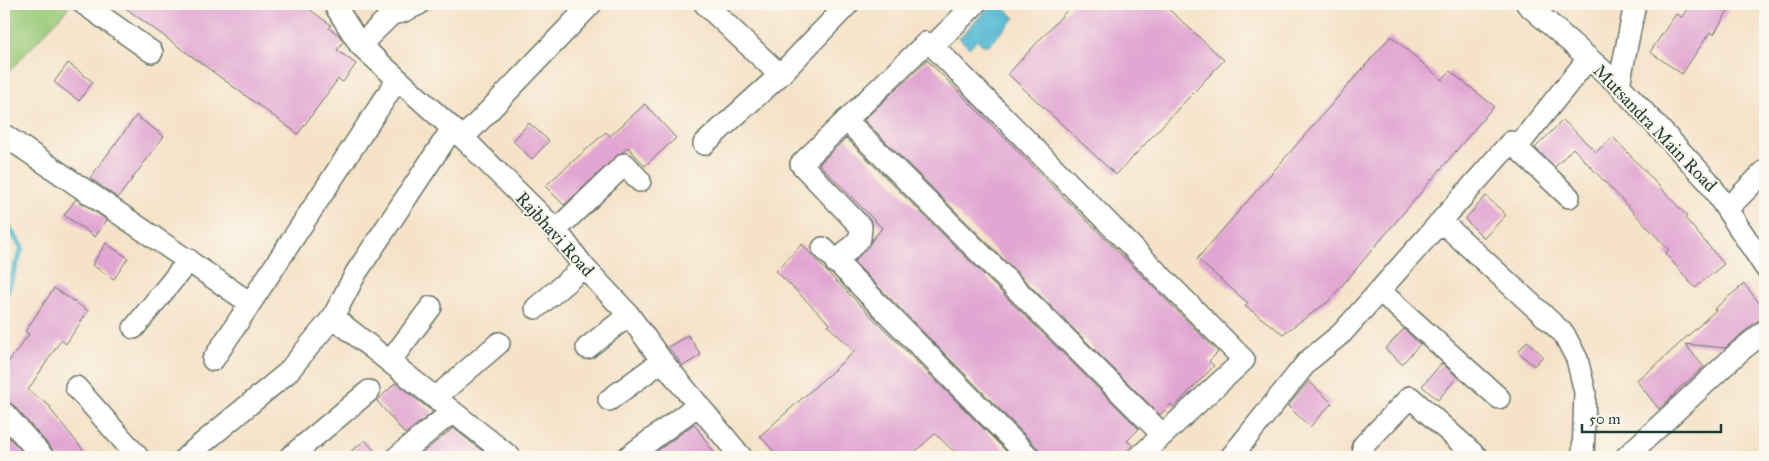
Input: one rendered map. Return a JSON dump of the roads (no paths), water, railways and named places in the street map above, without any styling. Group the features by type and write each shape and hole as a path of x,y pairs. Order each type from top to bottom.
{"street":[{"path":"86,4 152,52"},
{"name":"Rajbhavi Road","path":"334,4 360,46 457,133 556,230 584,267 629,315 662,361 741,457"},
{"path":"360,46 391,9 402,12 419,4"},
{"path":"186,457 288,373 333,317 356,273 457,133 592,4"},
{"path":"705,4 780,75"},
{"path":"704,144 780,75 848,4"},
{"path":"933,46 975,4"},
{"name":"Mutsandra Main Road","path":"1528,4 1618,85 1708,181 1728,208 1765,267"},
{"path":"1618,85 1635,4"},
{"path":"1029,457 830,256 860,238 861,226 801,164 926,43 933,46 1244,360 1139,457"},
{"path":"1517,147 1588,59"},
{"path":"213,360 397,80"},
{"path":"846,120 1163,435"},
{"path":"4,135 250,303"},
{"path":"1231,457 1308,361 1342,333 1511,142 1569,197"},
{"path":"556,230 624,164 640,181"},
{"path":"1728,208 1765,171"},
{"path":"1442,222 1564,334 1577,360 1585,392 1583,457"},
{"path":"134,328 189,260"},
{"path":"536,308 584,267"},
{"path":"1380,291 1499,398"},
{"path":"390,361 431,306"},
{"path":"588,348 629,315"},
{"path":"333,317 510,457"},
{"path":"1626,457 1739,352 1765,331"},
{"path":"434,398 499,343"},
{"path":"608,400 662,361"},
{"path":"76,387 138,457"},
{"path":"290,457 369,391"},
{"path":"1363,446 1410,397 1477,457"},
{"path":"628,457 698,405"},
{"path":"397,457 452,412"},
{"path":"4,413 44,457"}],"water":[{"path":"992,4 1000,4 1015,18 989,45 983,45 977,40 969,48 959,38"}],"waterway":[{"path":"4,219 22,248 4,301"}]}
